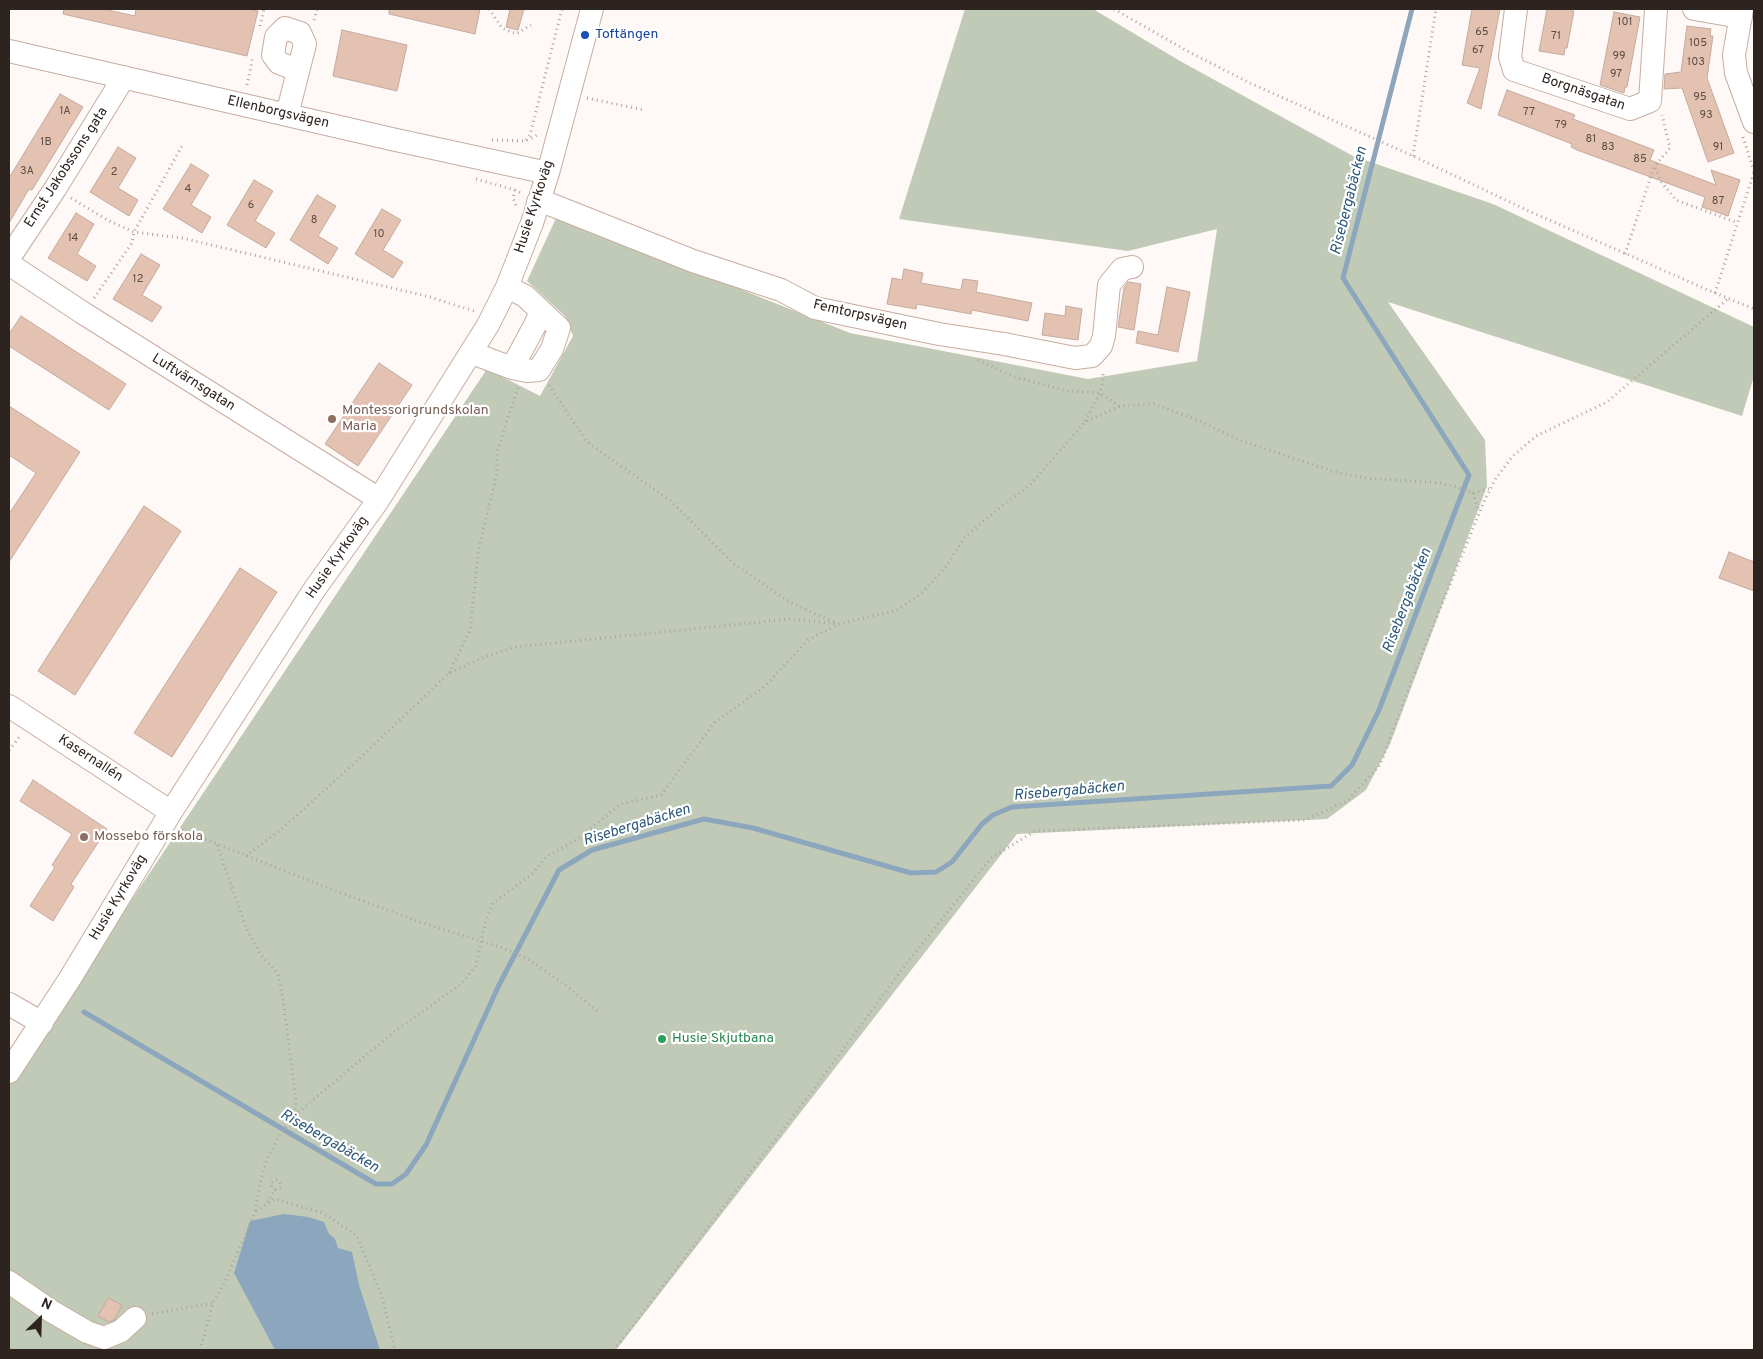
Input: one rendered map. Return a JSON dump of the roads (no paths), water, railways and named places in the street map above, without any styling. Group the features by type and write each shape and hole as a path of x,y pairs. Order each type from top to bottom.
{"street":[{"name":"Husie Kyrkoväg","path":"9,1072 42,1023 168,817 314,590 379,499 472,353 507,287 532,223 548,173 592,9"},
{"name":"Borgnäsgatan","path":"1516,9 1510,57 1514,70 1630,109 1650,101 1656,9"},
{"path":"1694,9 1741,13 1734,55 1736,73 1754,122"},
{"name":"Ellenborgsvägen","path":"9,51 548,173"},
{"path":"288,115 298,70"},
{"name":"Ernst Jakobssons gata","path":"9,258 124,77"},
{"name":"Femtorpsvägen","path":"538,202 552,205 693,261 781,290 815,308 939,334 1075,358 1092,356 1101,346 1104,336 1110,285 1122,269 1132,267"},
{"name":"Luftvärnsgatan","path":"9,264 83,313 379,499"},
{"path":"472,353 526,370 541,311 525,296 507,287"},
{"name":"Kasernallén","path":"9,706 168,817"},
{"path":"9,1004 42,1023"},
{"path":"9,1282 104,1344 135,1318"}],"water":[{"path":"284,1214 308,1217 324,1222 329,1234 335,1239 338,1248 352,1252 359,1285 380,1350 275,1350 234,1273 250,1221"}],"waterway":[{"name":"Risebergabäcken","path":"84,1012 376,1184 392,1184 406,1174 426,1145 499,985 559,870 592,850 704,819 753,828 911,873 936,872 952,862 982,824 993,815 1012,807 1331,786 1352,765 1379,710 1469,475 1343,278 1412,9"}],"place":[{"name":"Toftängen","path":"585,35"},
{"name":"Montessorigrundskolan Maria","path":"332,419"},
{"name":"Mossebo förskola","path":"84,837"},
{"name":"Husie Skjutbana","path":"662,1039"}]}
